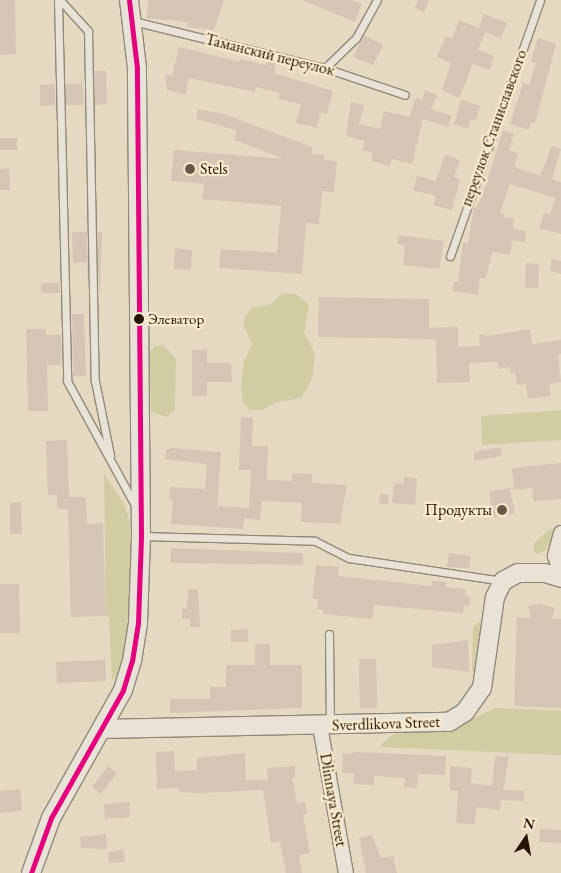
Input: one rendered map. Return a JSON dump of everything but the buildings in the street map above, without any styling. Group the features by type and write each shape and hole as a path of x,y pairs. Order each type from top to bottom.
{"street":[{"path":"31,873 51,818 123,690 132,661 138,623 141,536 137,68 133,21 129,0"},
{"path":"561,533 554,556 561,573"},
{"path":"503,581 518,573 540,573 561,578"},
{"name":"Sverdlikova Street","path":"102,729 431,725 448,722 460,716 476,700 483,683 495,597 503,581"},
{"name":"Dlinnaya Street","path":"325,726 346,873"}],"lane":[{"path":"59,0 88,31 95,381 112,463"},
{"path":"59,0 68,381 140,515"},
{"path":"325,68 356,38 377,0"},
{"name":"переулок Станиславского","path":"450,256 540,0"},
{"name":"Таманский переулок","path":"133,21 325,68 405,95"},
{"path":"141,536 315,541 348,558 503,581"},
{"path":"325,726 329,634"}],"shaded area":[{"path":"282,293 296,294 309,305 304,332 315,354 312,379 301,398 277,402 262,410 250,410 243,402 241,386 244,362 252,344 244,326 244,318 251,308 271,304"},
{"path":"163,345 176,359 175,409 167,417 151,412 150,352 154,346"},
{"path":"561,410 561,440 482,445 481,416"},
{"path":"104,474 123,502 130,522 131,624 120,672 112,681 109,618 106,616"},
{"path":"550,529 555,529 556,533 545,551 537,554 533,551 535,542"},
{"path":"483,619 477,673 475,673 472,671 473,627"},
{"path":"496,708 561,711 561,755 379,747 393,734 445,731"}],"transit line":[{"path":"31,873 51,818 123,690 132,661 138,623 141,536 137,68 129,0"}],"place":[{"name":"Stels","path":"190,169"},
{"name":"Элеватор","path":"139,319"},
{"name":"Продукты","path":"502,510"}]}
